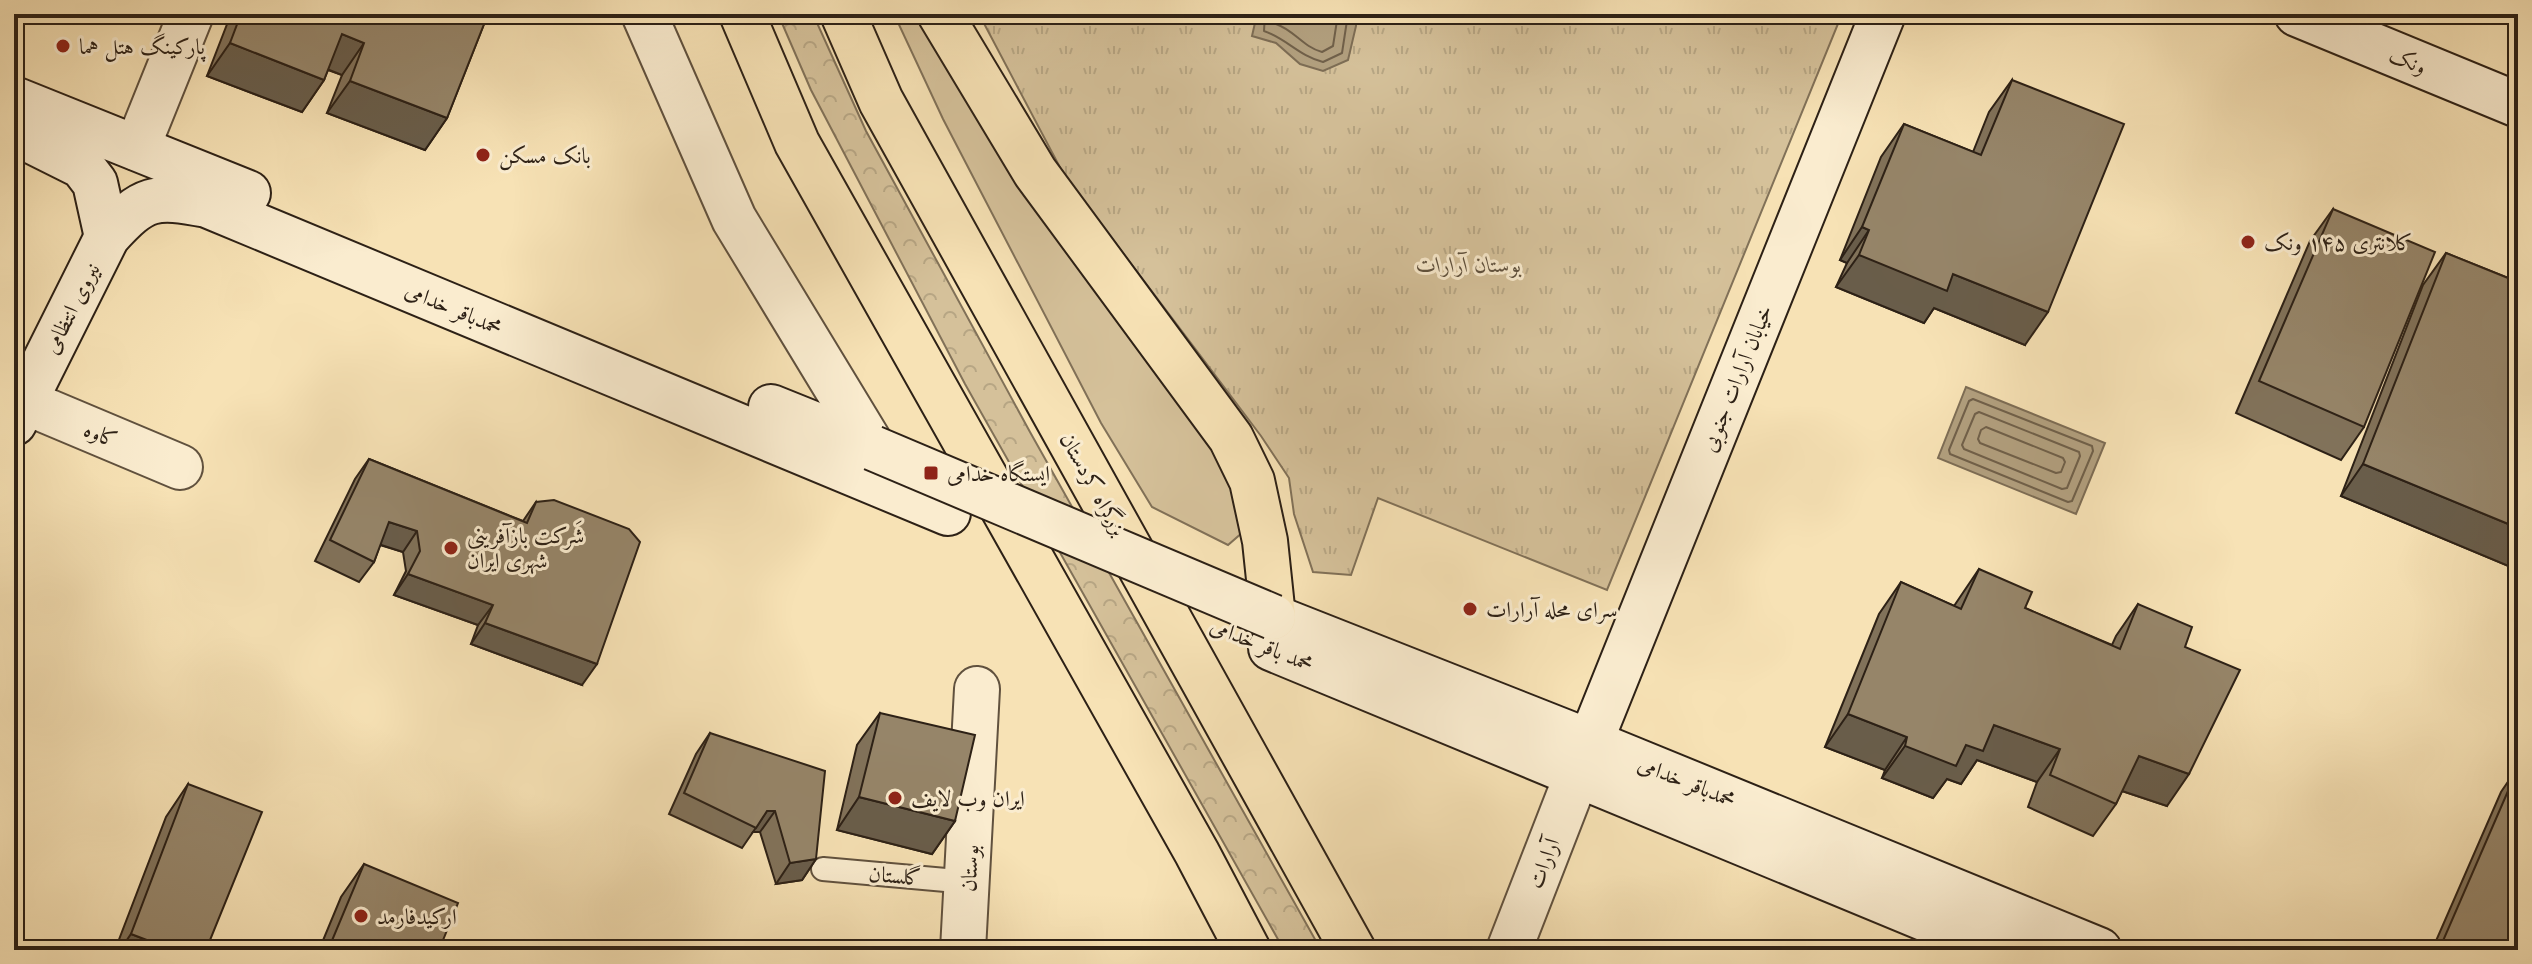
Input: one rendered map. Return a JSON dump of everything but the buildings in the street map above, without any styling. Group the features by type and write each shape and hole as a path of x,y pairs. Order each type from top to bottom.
{"highway":[{"path":"742,14 797,143 1197,853 1248,950"},
{"name":"بزرگراه کردستان","path":"843,14 881,101 1353,950"},
{"path":"940,14 1035,172 1231,438 1252,481 1265,541 1270,632"},
{"path":"1197,853 1230,950"}],"main road":[{"path":"137,148 191,14"},
{"path":"644,14 734,219 873,448"},
{"name":"خیابان آرارات جنوبی","path":"1583,759 1883,14"},
{"name":"ونک","path":"2297,14 2518,105"},
{"name":"محمدباقر خدامی","path":"14,99 873,448"},
{"path":"14,132 82,166 95,183 107,237"},
{"name":"محمدباقر خدامی","path":"107,237 146,201 172,198 207,205 948,513"},
{"name":"نیروی انتظامی","path":"18,412 107,237"},
{"name":"کاوه","path":"18,412 180,467"},
{"name":"محمد باقر خدامی","path":"873,448 1270,632"},
{"name":"محمد باقر خدامی","path":"948,513 1213,608"},
{"name":"محمدباقر خدامی","path":"1270,632 1583,759 2099,950"},
{"name":"بوستان","path":"963,950 977,689"},
{"name":"محمدباقر خدامی","path":"1583,759 2001,950"},
{"name":"آرارات","path":"1509,950 1583,759"}],"lane":[{"name":"گلستان","path":"823,869 968,882"}],"green space":[{"path":"778,14 813,14 866,131 1030,432 1321,950 1284,950 965,384 811,90"},
{"path":"894,14 924,14 1125,327 1247,499 1251,525 1228,545 1152,507 1101,423 943,119"},
{"name":"بوستان آرارات","path":"979,14 1842,14 1607,590 1378,498 1351,575 1313,572 1294,514 1289,478 1261,436 1064,175"}],"water":[{"path":"1257,14 1356,14 1348,60 1323,71 1300,64 1276,43 1252,36"},
{"path":"1966,387 2105,443 2076,514 1938,458"}],"place":[{"name":"پارکینگ هتل هما","path":"63,46"},
{"name":"بانک مسکن","path":"483,155"},
{"name":"کلانتری ۱۴۵ ونک","path":"2248,242"},
{"name":"ایستگاه خدامی","path":"931,473"},
{"name":"شَرکت بازآفرینی شهری ایران","path":"451,548"},
{"name":"سرای محله آرارات","path":"1470,609"},
{"name":"ایران وب لایف","path":"895,798"},
{"name":"ارکیدفارمد","path":"361,916"}]}
